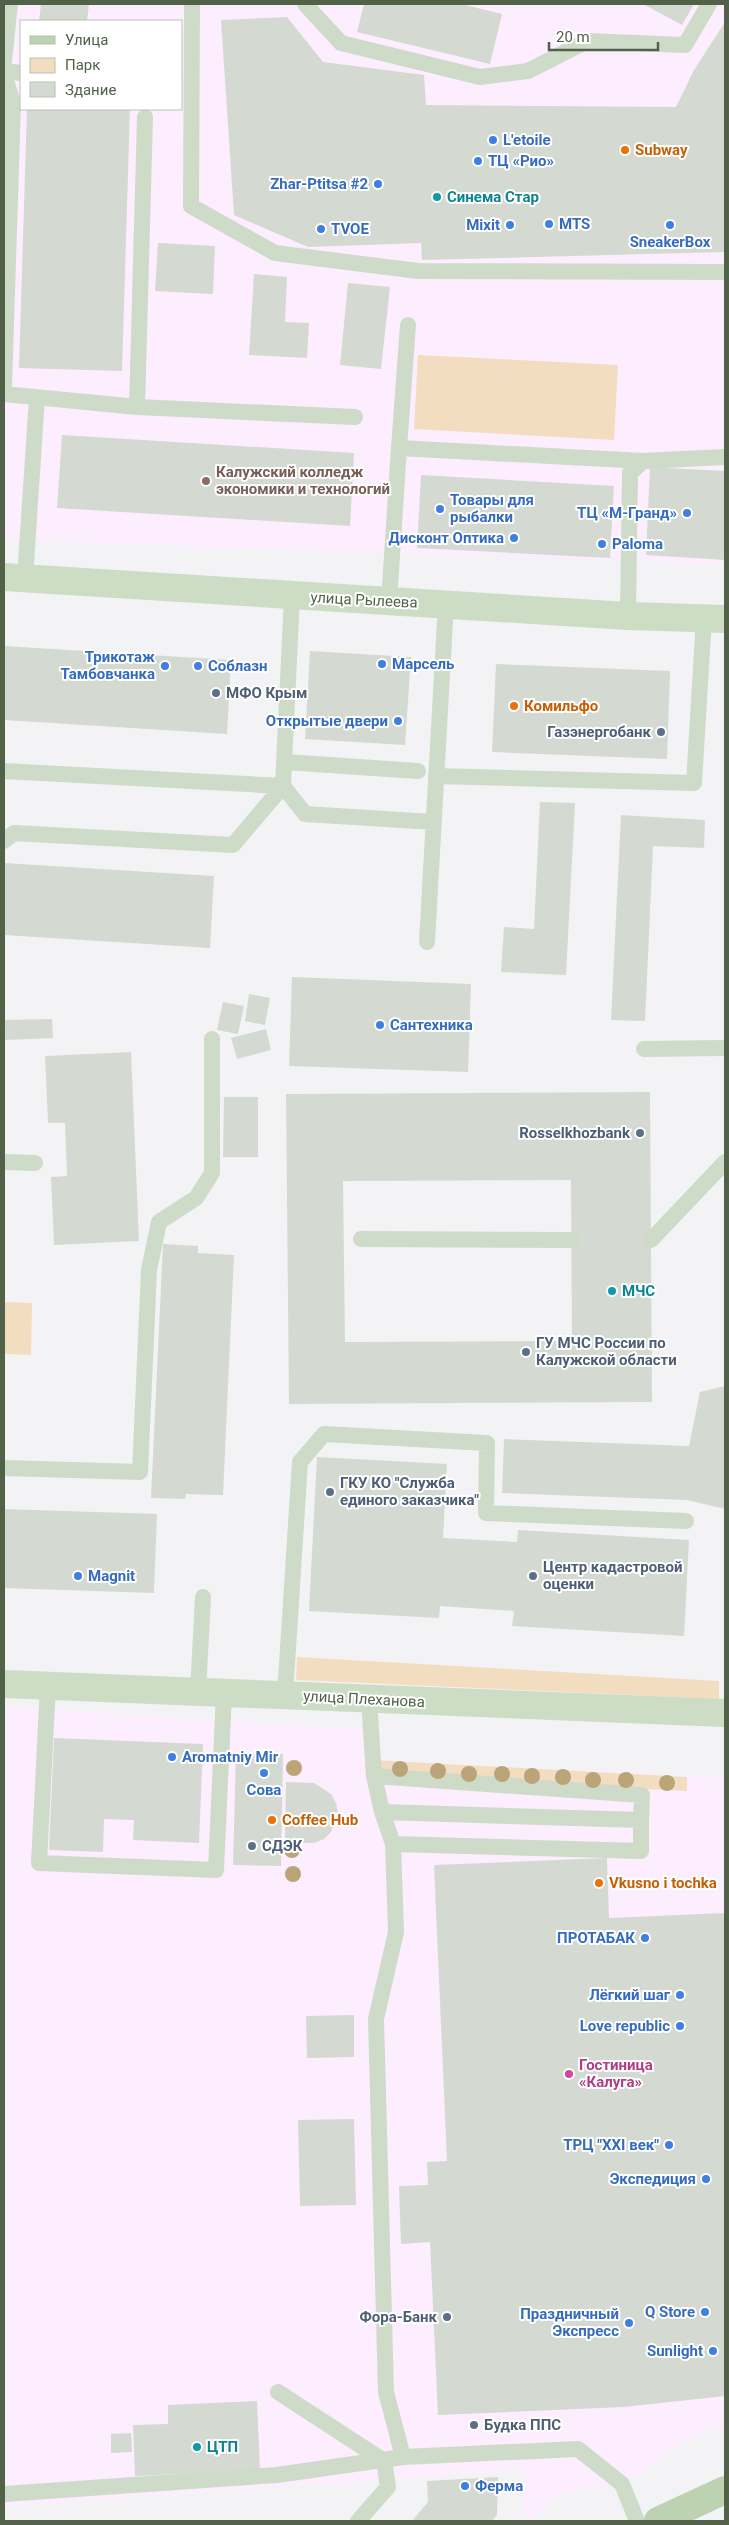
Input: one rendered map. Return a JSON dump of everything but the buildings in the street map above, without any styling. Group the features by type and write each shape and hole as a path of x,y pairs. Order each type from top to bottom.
{"main road":[{"name":"улица Рылеева","path":"14,578 389,602 446,603 628,616 714,619"},
{"name":"улица Плеханова","path":"4,1684 725,1713"},
{"path":"658,2521 725,2490"}],"lane":[{"path":"4,61 10,4"},
{"path":"192,4 187,81 191,206 275,253 418,271 725,272"},
{"path":"305,4 341,43 480,77 528,71 587,41 685,45 709,4"},
{"path":"4,387 13,103 4,72 20,73"},
{"path":"137,407 145,117"},
{"path":"389,602 408,325"},
{"path":"4,394 137,407 355,417"},
{"path":"14,578 37,397"},
{"path":"399,448 642,461 725,458"},
{"path":"628,616 630,473 642,461"},
{"path":"4,841 14,833 233,845 283,786 292,596"},
{"path":"426,942 446,603"},
{"path":"436,776 694,783 714,619"},
{"path":"284,762 418,771"},
{"path":"4,771 283,786 305,814 433,822"},
{"path":"4,1468 140,1472 149,1270 159,1222 196,1198 212,1173 212,1039"},
{"path":"644,1049 725,1048"},
{"path":"4,1162 35,1163"},
{"path":"651,1240 725,1162"},
{"path":"361,1239 572,1240"},
{"path":"285,1695 300,1462 324,1434 487,1443 486,1513 686,1521"},
{"path":"48,1686 40,1863 216,1870 211,1692 203,1597"},
{"path":"369,1699 374,1776 382,1812 393,1844 396,1932 376,2018 386,2392 403,2457"},
{"path":"374,1776 642,1795 641,1851 393,1844"},
{"path":"382,1812 641,1820"},
{"path":"278,2392 384,2461 388,2487 358,2521"},
{"path":"4,2494 277,2475 403,2457 578,2449 622,2484 637,2521"}],"shaded area":[{"path":"18,4 725,4 725,564 4,540 4,83 13,65"},
{"path":"4,1707 371,1730 373,1760 725,1778 725,2422 696,2435 622,2484 561,2493 527,2521 525,2521 523,2469 4,2507"}],"green space":[{"path":"418,355 618,365 614,440 414,429"},
{"path":"4,1302 32,1303 31,1355 4,1354"},
{"path":"297,1657 719,1681 719,1699 296,1680"},
{"path":"373,1760 687,1777 687,1791 374,1776"}],"place":[{"name":"L'etoile","path":"493,140"},
{"name":"Subway","path":"625,150"},
{"name":"ТЦ «Рио»","path":"478,161"},
{"name":"Zhar-Ptitsa #2","path":"378,184"},
{"name":"Синема Стар","path":"437,197"},
{"name":"MTS","path":"549,224"},
{"name":"Mixit","path":"510,225"},
{"name":"SneakerBox","path":"670,225"},
{"name":"TVOE","path":"321,229"},
{"name":"Калужский колледж экономики и технологий","path":"206,481"},
{"name":"Товары для рыбалки","path":"440,509"},
{"name":"ТЦ «М-Гранд»","path":"687,513"},
{"name":"Дисконт Оптика","path":"514,538"},
{"name":"Paloma","path":"602,544"},
{"name":"Марсель","path":"382,664"},
{"name":"Трикотаж Тамбовчанка","path":"165,666"},
{"name":"Соблазн","path":"198,666"},
{"name":"МФО Крым","path":"216,693"},
{"name":"Комильфо","path":"514,706"},
{"name":"Открытые двери","path":"398,721"},
{"name":"Газэнергобанк","path":"661,732"},
{"name":"Сантехника","path":"380,1025"},
{"name":"Rosselkhozbank","path":"640,1133"},
{"name":"МЧС","path":"612,1291"},
{"name":"ГУ МЧС России по Калужской области","path":"526,1352"},
{"name":"ГКУ КО \"Служба единого заказчика\"","path":"330,1492"},
{"name":"Magnit","path":"78,1576"},
{"name":"Центр кадастровой оценки","path":"533,1576"},
{"name":"Aromatniy Mir","path":"172,1757"},
{"name":"Сова","path":"264,1773"},
{"name":"Coffee Hub","path":"272,1820"},
{"name":"СДЭК","path":"252,1846"},
{"name":"Vkusno i tochka","path":"599,1883"},
{"name":"ПРОТАБАК","path":"645,1938"},
{"name":"Лёгкий шаг","path":"680,1995"},
{"name":"Love republic","path":"680,2026"},
{"name":"Гостиница «Калуга»","path":"569,2074"},
{"name":"ТРЦ \"XXI век\"","path":"669,2145"},
{"name":"Экспедиция","path":"706,2179"},
{"name":"Q Store","path":"705,2312"},
{"name":"Фора-Банк","path":"447,2317"},
{"name":"Праздничный Экспресс","path":"629,2323"},
{"name":"Sunlight","path":"713,2351"},
{"name":"Будка ППС","path":"474,2425"},
{"name":"ЦТП","path":"197,2447"},
{"name":"Ферма","path":"465,2486"}]}
